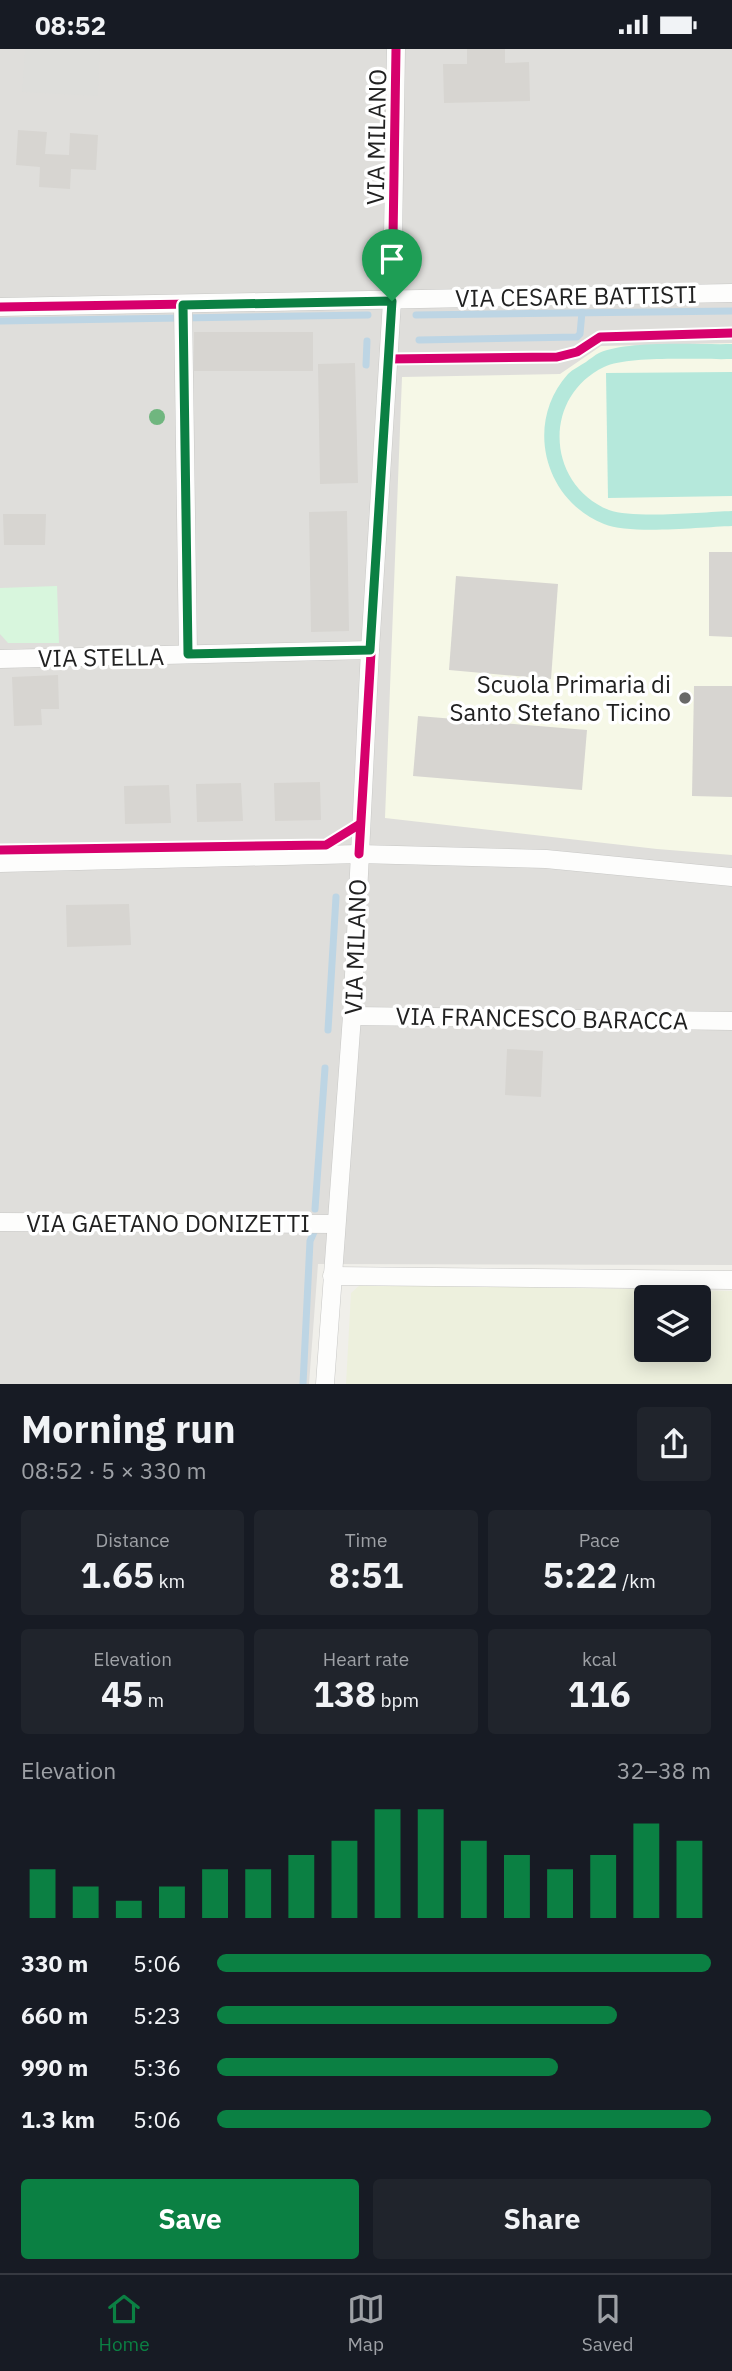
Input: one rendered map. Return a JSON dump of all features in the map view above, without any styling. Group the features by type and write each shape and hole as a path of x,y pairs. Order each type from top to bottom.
{"street":[{"name":"VIA MILANO","path":"325,1384 352,1016 370,650 392,301 397,49"},
{"name":"VIA CESARE BATTISTI","path":"0,307 183,314 392,301 732,293"},
{"path":"183,314 188,654"},
{"name":"VIA STELLA","path":"0,659 370,650"},
{"path":"0,863 359,854 546,859 732,877"},
{"name":"VIA FRANCESCO BARACCA","path":"352,1016 732,1021"},
{"name":"VIA GAETANO DONIZETTI","path":"0,1222 336,1224"},
{"path":"332,1276 732,1280"}],"shaded area":[{"path":"0,49 732,49 732,1265 318,1264 309,1384 0,1384"},
{"path":"25,49 100,49 98,96 22,92"},
{"path":"732,343 732,855 385,818 402,377 560,374 601,346"},
{"path":"361,1284 634,1289 634,1362 711,1362 711,1291 732,1291 732,1384 346,1384 351,1293"}],"green space":[{"path":"732,344 732,359 648,359 604,367 584,381 570,398 562,419 560,440 563,461 573,481 588,498 609,510 651,515 732,511 732,526 631,529 604,524 583,513 567,497 555,479 547,458 544,437 554,394 568,374 597,354 627,346"},
{"path":"732,372 732,496 608,498 606,373"},
{"path":"57,586 59,643 8,643 0,634 0,588"}],"building":[{"path":"467,49 505,49 505,63 529,62 530,101 444,103 443,64 467,64"},
{"path":"18,130 47,132 45,154 69,155 70,133 98,135 96,170 71,169 70,189 39,187 40,167 16,165"},
{"path":"194,332 313,332 313,371 194,371"},
{"path":"355,363 358,483 320,484 318,364"},
{"path":"347,511 349,631 311,632 309,512"},
{"path":"3,514 46,514 45,545 4,545"},
{"path":"709,552 732,552 732,637 709,636"},
{"path":"456,576 558,584 551,679 449,670"},
{"path":"58,675 59,709 41,709 42,725 14,726 12,677"},
{"path":"694,686 732,686 732,797 692,796"},
{"path":"418,716 587,730 582,790 413,776"},
{"path":"320,782 321,820 275,821 274,783"},
{"path":"241,783 243,821 197,822 196,784"},
{"path":"169,785 171,823 125,824 124,786"},
{"path":"129,904 131,945 67,947 66,905"},
{"path":"507,1049 543,1051 541,1097 505,1095"}],"waterway":[{"path":"416,315 732,311"},
{"path":"419,340 577,337 580,334 582,312"},
{"path":"0,321 368,315"},
{"path":"366,365 367,341"},
{"path":"328,1030 336,897"},
{"path":"315,1209 325,1068"},
{"path":"303,1384 310,1241 314,1232"}],"cycle path":[{"path":"359,854 392,301 396,49"},
{"path":"0,307 392,301"},
{"path":"388,359 557,357 577,352 600,337 732,333"},
{"path":"0,850 326,845 360,824"}],"place":[{"name":"Scuola Primaria di Santo Stefano Ticino","path":"685,698"}],"route":[{"path":"392,301 370,650 188,654 183,305 392,301"}]}
